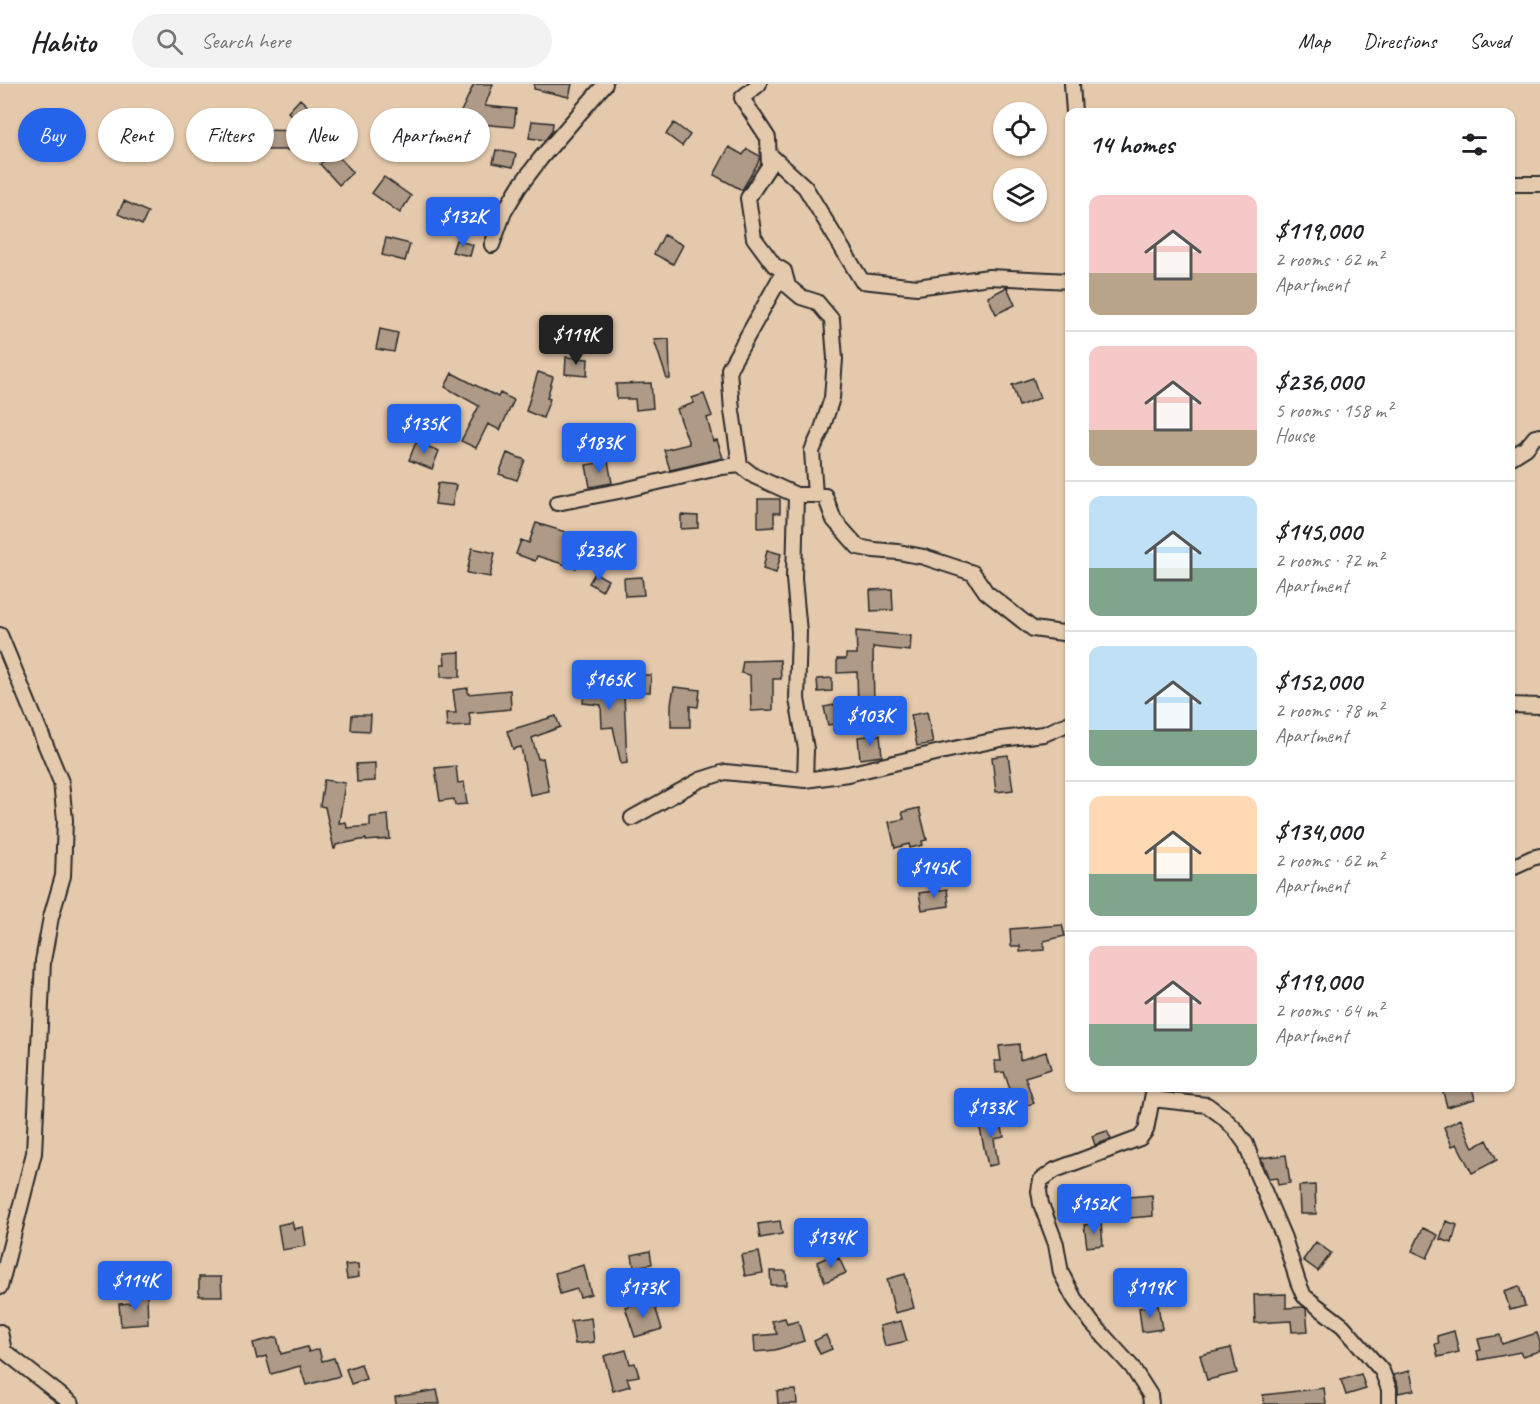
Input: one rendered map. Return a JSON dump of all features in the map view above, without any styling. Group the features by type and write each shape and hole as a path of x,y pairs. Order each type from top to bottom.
{"street":[{"path":"492,245 504,212 519,187 605,84"},
{"path":"759,84 742,98 768,138 769,166 748,198 754,238 774,265 784,271 788,286 801,297 817,302 832,320 835,359 832,399 812,451 815,495"},
{"path":"1072,84 1074,108"},
{"path":"769,154 806,187 862,282 917,287 989,277 1065,281"},
{"path":"1515,184 1540,184"},
{"path":"784,271 729,369 732,411 740,465 754,476 796,495 825,496 834,520 858,547 924,557 973,573 986,592 1033,629 1065,633"},
{"path":"1515,455 1526,448 1535,437 1540,436"},
{"path":"557,503 740,465"},
{"path":"796,495 794,579 799,632 797,699 806,749 805,780"},
{"path":"0,635 61,782 65,820 63,876 51,917 43,961 34,1153 0,1287"},
{"path":"1515,705 1540,706"},
{"path":"632,818 700,780 725,772 805,780 848,774 1001,739 1044,734 1065,725"},
{"path":"1515,866 1540,856"},
{"path":"1151,1404 1150,1395 1132,1367 1092,1323 1074,1299 1061,1273 1056,1244 1041,1204 1039,1191 1041,1180 1055,1170 1140,1138 1146,1130 1153,1093 1207,1106 1235,1129 1246,1144 1284,1238 1304,1296 1343,1326 1382,1371 1389,1389 1389,1404"},
{"path":"0,1332 2,1351 72,1404"}],"building":[{"path":"474,84 493,84 485,106 516,109 514,127 490,125 490,108 463,108"},
{"path":"534,84 572,84 569,97 534,89"},
{"path":"300,99 310,108 292,108"},
{"path":"532,121 553,123 552,131 545,140 529,138"},
{"path":"674,123 690,135 682,146 666,134"},
{"path":"274,130 286,131 286,150 274,150"},
{"path":"729,147 743,155 747,149 760,156 742,190 714,175"},
{"path":"496,150 516,154 513,167 493,163"},
{"path":"344,162 353,172 339,185 320,164"},
{"path":"384,177 411,196 400,213 372,193"},
{"path":"124,201 148,212 142,225 118,214"},
{"path":"664,235 683,245 673,264 654,254"},
{"path":"386,238 410,244 405,261 382,255"},
{"path":"456,240 473,245 470,256 452,252"},
{"path":"1007,287 1015,305 996,314 988,297"},
{"path":"380,329 398,333 394,352 376,349"},
{"path":"669,339 670,379 667,379 654,340"},
{"path":"566,357 588,359 587,376 565,374"},
{"path":"538,372 553,377 547,398 550,399 543,418 526,411"},
{"path":"452,373 498,397 500,393 514,400 500,430 488,424 476,448 461,441 479,406 445,387"},
{"path":"1033,378 1040,398 1019,406 1012,385"},
{"path":"651,383 653,408 636,410 635,399 617,399 616,384"},
{"path":"704,394 712,416 707,418 713,441 717,440 723,458 670,470 664,450 689,444 677,409 694,403 692,398"},
{"path":"416,442 439,451 432,469 409,460"},
{"path":"507,453 525,460 517,480 499,474"},
{"path":"608,461 612,483 590,487 586,465"},
{"path":"438,483 456,485 452,506 435,504"},
{"path":"758,499 780,499 780,513 774,513 774,527 758,528"},
{"path":"681,515 698,516 698,528 681,529"},
{"path":"536,523 585,538 576,568 537,556 535,561 516,554 521,540 529,543"},
{"path":"472,548 495,553 490,577 467,573"},
{"path":"767,550 781,554 776,573 763,569"},
{"path":"595,573 608,580 602,591 589,583"},
{"path":"642,577 644,595 625,596 624,578"},
{"path":"892,589 893,610 871,611 870,590"},
{"path":"856,631 911,636 910,651 873,647 874,709 858,710 857,672 837,673 837,659 846,659 846,654 857,654"},
{"path":"460,652 460,677 441,677 441,664 445,664 444,653"},
{"path":"780,660 781,679 773,679 773,710 751,711 750,675 741,673 743,661"},
{"path":"632,675 651,675 650,692 631,691"},
{"path":"586,676 606,679 604,692 624,694 627,763 621,764 613,727 602,728 601,705 583,703"},
{"path":"832,678 832,691 818,692 817,679"},
{"path":"674,687 700,690 698,707 690,706 690,727 671,727"},
{"path":"468,688 468,694 510,690 511,709 469,713 471,726 447,727 446,713 456,713 453,690"},
{"path":"850,702 853,721 828,725 824,707"},
{"path":"927,712 933,743 917,746 911,715"},
{"path":"352,715 371,715 370,731 351,730"},
{"path":"556,716 560,727 532,738 538,759 543,758 549,791 530,795 521,747 513,749 507,731"},
{"path":"880,735 882,756 860,759 858,737"},
{"path":"1008,755 1013,790 996,792 992,757"},
{"path":"375,763 375,781 357,782 356,764"},
{"path":"456,766 458,783 464,782 467,804 455,805 454,799 440,801 435,768"},
{"path":"324,780 345,783 339,823 346,822 347,828 370,826 370,817 388,815 390,839 366,841 366,839 336,845 334,849 325,807 320,806"},
{"path":"919,808 927,840 922,841 923,845 910,848 909,844 895,848 889,822 904,819 902,812"},
{"path":"947,889 949,906 922,910 919,893"},
{"path":"1062,925 1065,936 1044,941 1044,950 1020,952 1020,946 1011,946 1010,929"},
{"path":"1019,1044 1020,1060 1046,1052 1051,1069 1025,1077 1034,1103 1017,1109 1004,1072 996,1073 995,1061 1001,1061 999,1046"},
{"path":"1443,1092 1473,1092 1475,1099 1447,1107"},
{"path":"1000,1119 1004,1137 994,1139 998,1164 988,1166 979,1124"},
{"path":"1461,1119 1473,1148 1487,1140 1497,1160 1472,1173 1457,1144 1452,1146 1444,1127"},
{"path":"1107,1131 1111,1139 1095,1145 1092,1136"},
{"path":"1286,1155 1290,1183 1278,1185 1277,1178 1269,1179 1261,1158"},
{"path":"1315,1185 1316,1214 1300,1214 1299,1186"},
{"path":"1152,1195 1153,1216 1130,1218 1128,1197"},
{"path":"780,1221 782,1234 760,1238 758,1224"},
{"path":"1446,1221 1457,1225 1452,1243 1440,1239"},
{"path":"292,1222 294,1229 303,1227 306,1246 282,1250 278,1225"},
{"path":"1101,1223 1103,1245 1087,1247 1084,1225"},
{"path":"1423,1228 1438,1235 1427,1258 1412,1251"},
{"path":"1316,1242 1331,1253 1318,1271 1303,1260"},
{"path":"650,1251 652,1264 634,1267 632,1255"},
{"path":"759,1252 763,1273 745,1276 741,1255"},
{"path":"830,1256 832,1261 839,1258 846,1273 825,1282 817,1262"},
{"path":"358,1264 359,1277 347,1279 345,1265"},
{"path":"584,1265 591,1294 580,1297 577,1289 560,1294 555,1273"},
{"path":"770,1271 786,1271 787,1285 771,1285"},
{"path":"905,1274 914,1308 895,1313 887,1279"},
{"path":"199,1277 221,1277 222,1296 199,1296"},
{"path":"1519,1286 1525,1306 1510,1310 1504,1291"},
{"path":"1286,1294 1286,1308 1304,1307 1306,1309 1308,1331 1292,1332 1291,1321 1255,1323 1254,1295"},
{"path":"147,1295 148,1324 121,1326 119,1304 132,1303 132,1296"},
{"path":"644,1301 646,1306 654,1303 662,1329 635,1337 625,1307"},
{"path":"1158,1305 1162,1329 1142,1332 1139,1308"},
{"path":"591,1318 594,1342 575,1344 571,1321"},
{"path":"785,1318 787,1324 798,1321 804,1341 775,1350 755,1352 754,1336 777,1334 772,1321"},
{"path":"901,1321 907,1341 885,1346 880,1326"},
{"path":"1454,1331 1459,1352 1438,1357 1435,1344 1439,1343 1437,1336"},
{"path":"1537,1333 1540,1351 1522,1356 1520,1352 1479,1360 1477,1351 1481,1350 1478,1339 1500,1335 1502,1344"},
{"path":"826,1335 832,1349 820,1354 814,1341"},
{"path":"277,1337 281,1354 307,1347 309,1352 319,1349 322,1361 334,1358 340,1376 306,1385 300,1366 271,1374 266,1356 257,1359 253,1343"},
{"path":"1231,1348 1237,1373 1207,1380 1200,1355"},
{"path":"626,1350 630,1364 635,1363 639,1376 627,1378 630,1386 613,1391 604,1356"},
{"path":"361,1364 366,1379 351,1384 346,1369"},
{"path":"1410,1371 1414,1390 1398,1393 1398,1386 1393,1375"},
{"path":"1361,1374 1366,1389 1346,1395 1341,1380"},
{"path":"1324,1388 1326,1404 1264,1404 1263,1395"},
{"path":"437,1390 440,1404 396,1404 395,1397"},
{"path":"796,1390 797,1404 778,1404 777,1391"}]}
